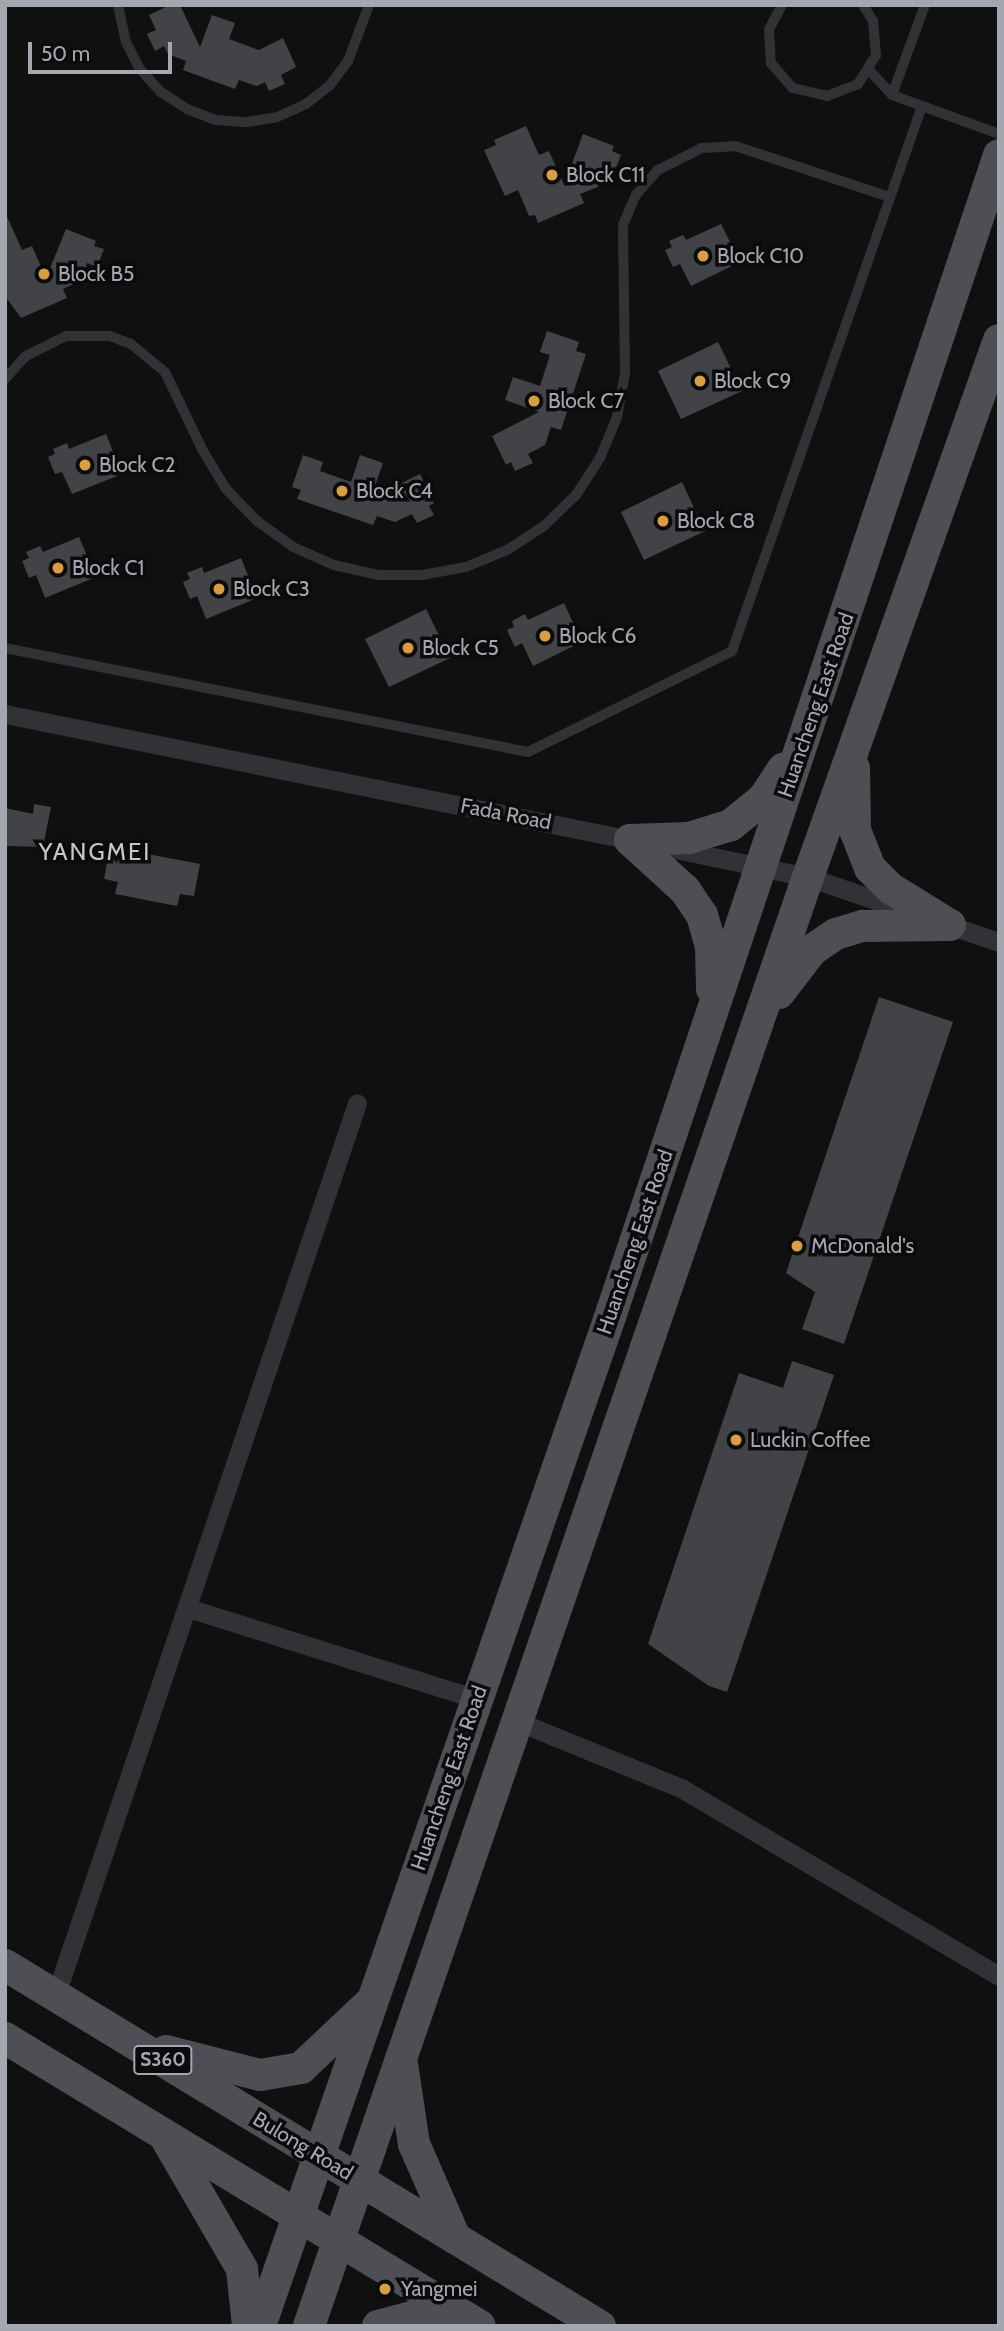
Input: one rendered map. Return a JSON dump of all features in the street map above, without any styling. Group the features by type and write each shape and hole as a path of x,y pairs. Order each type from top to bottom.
{"main road":[{"name":"Huancheng East Road","path":"260,2326 713,1012 999,155"},
{"path":"309,2326 808,877 999,340"},
{"path":"630,839 689,838 731,825 764,798 806,734"},
{"path":"854,745 855,830 863,856 890,888 950,925"},
{"path":"630,839 685,890 702,915 711,947 713,1012"},
{"path":"759,1021 803,960 836,934 863,926 950,925"},
{"name":"Bulong Road","path":"5,1965 600,2326"},
{"path":"137,2044 260,2075 301,2068 373,2001"},
{"path":"5,2038 481,2326"},
{"path":"401,2060 414,2144 455,2238"},
{"path":"165,2136 242,2269 248,2326"},
{"path":"378,2326 449,2307"}],"street":[{"name":"Fada Road","path":"5,714 762,866 808,877 999,942"},
{"path":"56,1994 357,1103"},
{"path":"188,1608 476,1699"},
{"path":"519,1722 681,1788 999,1976"}],"lane":[{"path":"118,5 126,42 140,69 161,92 206,116 247,122 296,108 330,85 348,61 369,5"},
{"path":"782,5 768,29 767,46 780,78 793,88 827,96 851,88 869,70 877,37 863,5"},
{"path":"892,94 925,5"},
{"path":"869,70 892,94 999,134"},
{"path":"5,648 528,752 732,652 922,106"},
{"path":"5,379 26,356 66,337 110,336 131,344 165,372 202,451 226,489 257,521 293,547 334,565 377,575 422,575 466,567 507,550 544,526 576,495 600,458 617,416 625,373 623,225 636,195 658,170 702,148 735,146 890,197"}],"building":[{"path":"170,5 180,5 200,47 212,15 235,23 229,39 259,50 283,38 296,67 281,75 285,84 269,91 265,82 257,86 239,80 235,89 183,70 186,61 168,54 164,46 155,51 147,34 156,30 149,15"},
{"name":"Block C11","path":"526,126 539,155 549,151 564,185 583,134 614,146 612,151 621,155 614,172 605,169 598,187 580,194 584,203 538,223 535,215 529,216 518,190 505,196 484,150 496,145 494,140"},
{"name":"Block B5","path":"5,212 22,250 32,246 46,278 66,229 96,241 94,246 104,249 97,267 87,263 80,281 63,289 67,298 21,318 5,296"},
{"name":"Block C10","path":"721,224 740,262 691,286 680,264 673,267 665,250 672,247 669,241 683,235 686,240"},
{"name":"Block C7","path":"547,331 579,342 576,351 586,354 561,430 551,427 545,445 528,454 533,463 515,471 511,462 506,465 492,436 539,412 505,400 513,377 540,386 550,355 540,352"},
{"name":"Block C9","path":"718,342 742,391 681,419 658,371"},
{"name":"Block C2","path":"106,434 122,474 72,494 62,472 55,474 48,457 55,454 53,449 67,443 69,449"},
{"name":"Block C4","path":"303,455 323,462 320,471 351,482 360,455 383,463 371,498 420,474 434,503 429,506 434,515 417,523 412,514 395,522 377,516 373,525 297,499 301,490 292,487"},
{"name":"Block C8","path":"682,482 705,531 644,560 621,512"},
{"name":"Block C1","path":"79,537 96,577 45,598 36,575 29,578 22,561 29,558 26,552 40,546 43,552"},
{"name":"Block C3","path":"241,558 257,598 206,619 197,596 190,599 183,582 190,579 187,573 202,567 204,573"},
{"name":"Block C6","path":"564,603 582,642 533,666 522,643 515,647 507,630 514,627 512,621 525,614 528,620"},
{"name":"Block C5","path":"426,609 450,658 389,687 365,639"},
{"path":"34,804 51,807 43,847 5,846 5,808 33,814"},
{"path":"110,847 200,864 194,896 180,894 177,906 115,894 118,882 104,879"},
{"path":"879,997 953,1022 844,1344 802,1329 815,1292 786,1273"},
{"path":"792,1361 834,1375 727,1692 709,1686 648,1644 739,1373 783,1388"}],"place":[{"name":"Block C11","path":"552,175"},
{"name":"Block C10","path":"703,256"},
{"name":"Block B5","path":"44,274"},
{"name":"Block C9","path":"700,381"},
{"name":"Block C7","path":"534,401"},
{"name":"Block C2","path":"85,465"},
{"name":"Block C4","path":"342,491"},
{"name":"Block C8","path":"663,521"},
{"name":"Block C1","path":"58,568"},
{"name":"Block C3","path":"219,589"},
{"name":"Block C6","path":"545,636"},
{"name":"Block C5","path":"408,648"},
{"name":"McDonald's","path":"797,1246"},
{"name":"Luckin Coffee","path":"736,1440"},
{"name":"Yangmei","path":"385,2289"}],"district":[{"name":"YANGMEI","path":"95,852"}]}
